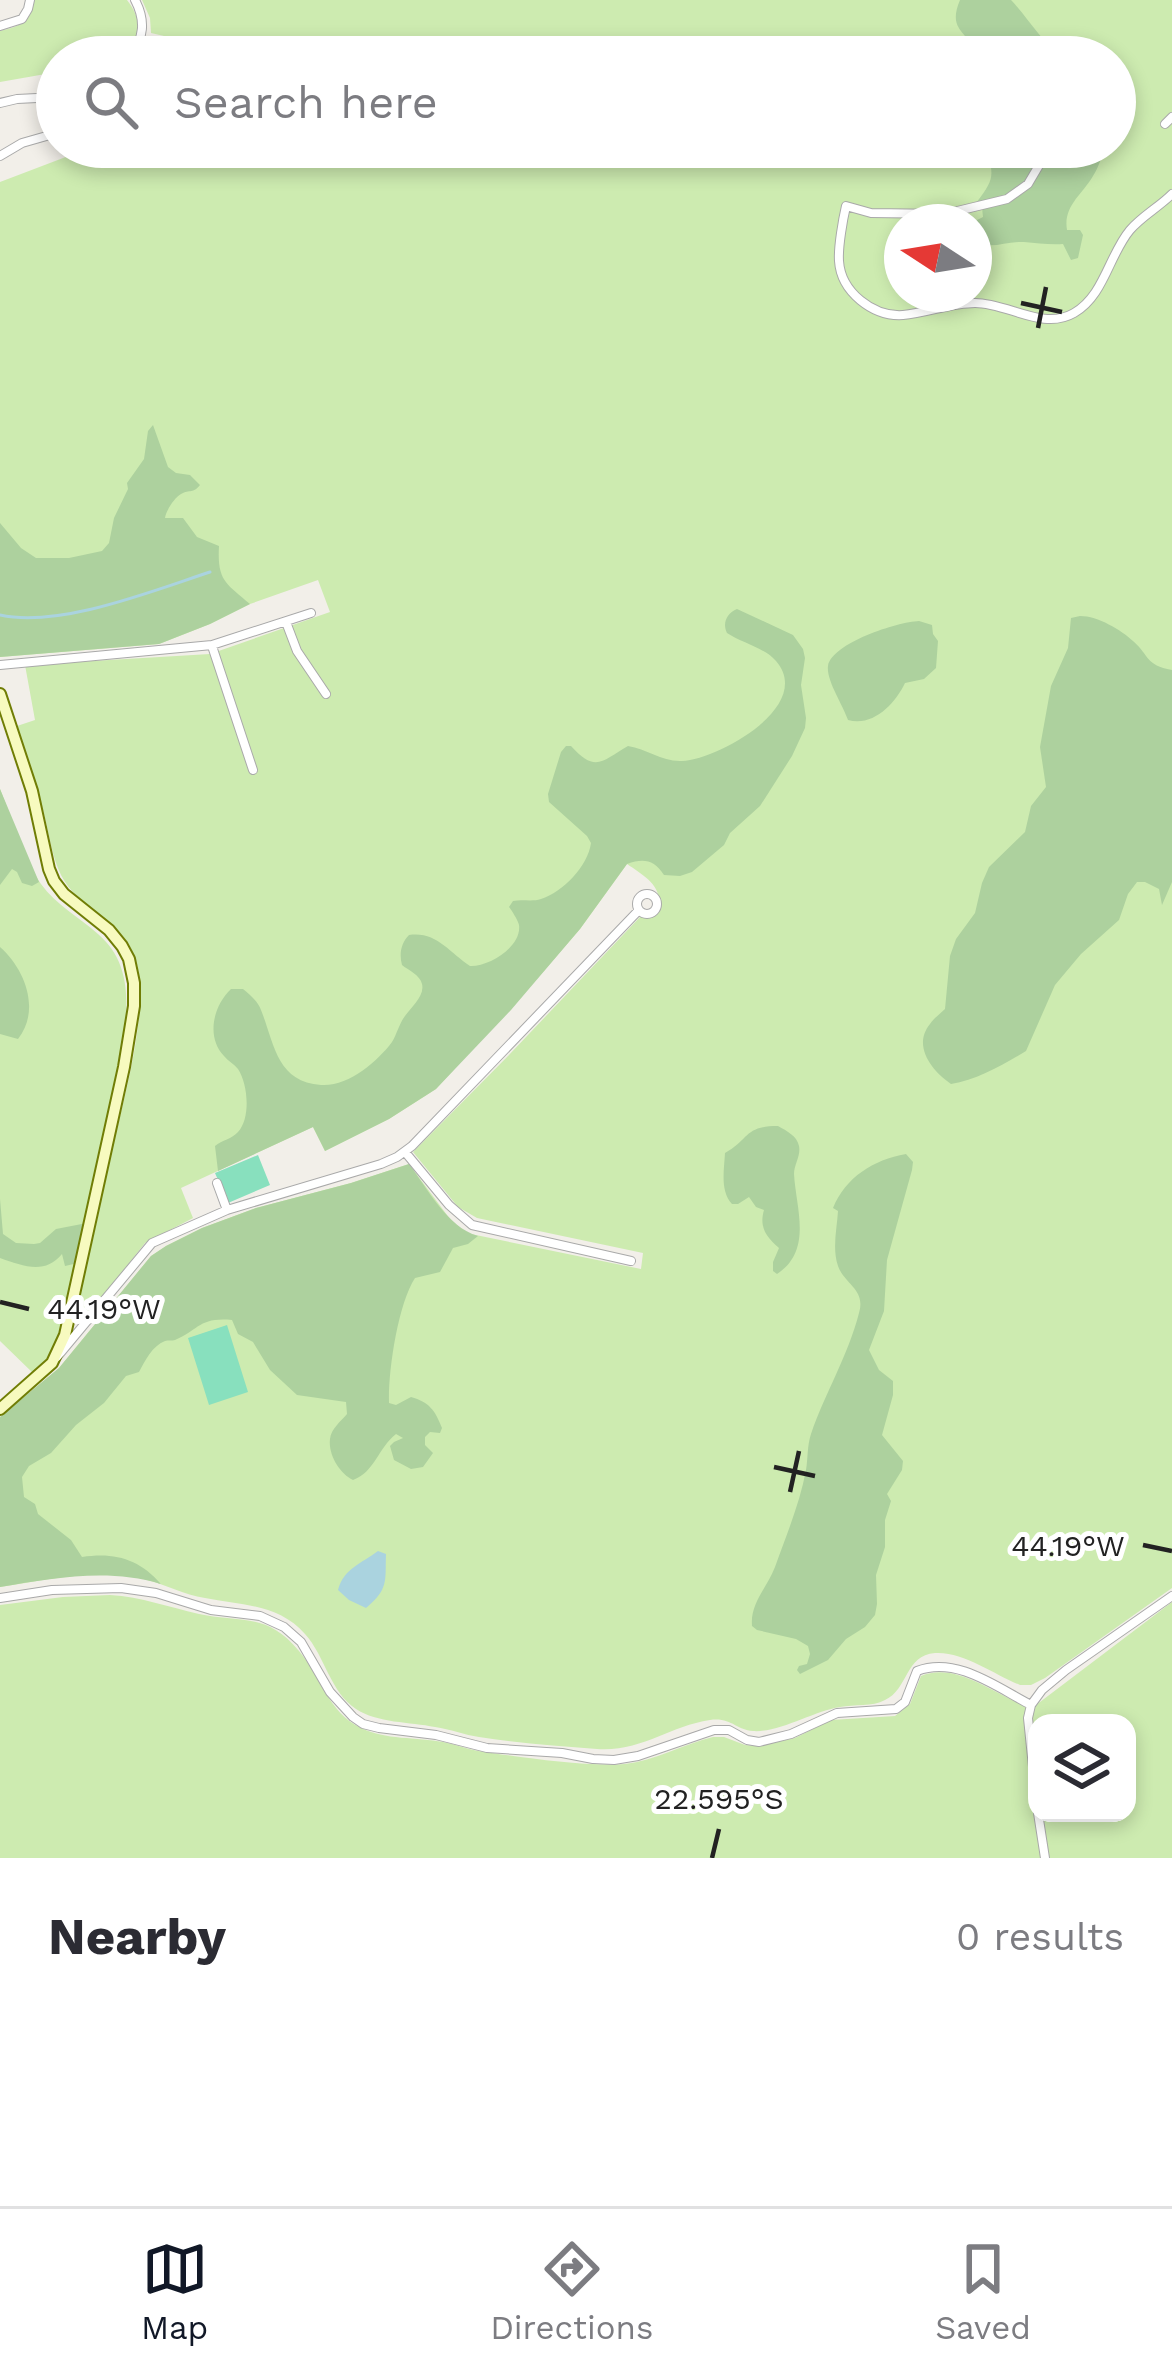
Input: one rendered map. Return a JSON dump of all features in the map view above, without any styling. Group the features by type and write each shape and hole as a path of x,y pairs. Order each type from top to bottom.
{"street":[{"path":"0,26 22,19 29,0"},
{"path":"135,0 141,36"},
{"path":"0,103 36,98"},
{"path":"0,156 36,139"},
{"path":"1037,168 1028,184 1007,199 945,214 871,213 846,206 838,259 848,284 869,308 897,316 978,303 1057,319 1075,313 1090,299 1127,234 1172,194"},
{"path":"0,665 212,645 311,614"},
{"path":"286,622 294,646 326,694"},
{"path":"212,645 253,770"},
{"path":"0,694 32,791 54,881 122,946 134,983 133,1021 108,1146 65,1335 52,1363"},
{"path":"0,1409 52,1363 144,1250 162,1237 227,1210 381,1164 405,1152 639,910"},
{"path":"405,1152 472,1225 632,1261"},
{"path":"217,1183 227,1210"},
{"path":"0,1598 52,1590 121,1588 211,1610 260,1616 301,1642 330,1693 364,1724 487,1748 614,1760 714,1730 729,1730 759,1742 791,1734 837,1713 896,1709 905,1702 917,1671 938,1665 966,1671 1031,1705"},
{"path":"1029,1714 1042,1690 1066,1670 1172,1596"},
{"path":"1039,1822 1045,1858"}],"green space":[{"path":"34,0 127,0 136,14 137,36 36,36 36,76 0,82 0,31 24,22"},
{"path":"142,0 1172,0 1172,1588 1045,1678 1020,1685 968,1660 935,1653 918,1660 893,1695 875,1704 830,1709 774,1729 753,1731 710,1720 628,1747 597,1749 479,1737 364,1714 340,1693 305,1634 259,1607 197,1597 126,1576 72,1576 0,1587 0,1417 59,1368 151,1256 202,1228 409,1164 466,1233 641,1269 643,1253 477,1218 458,1207 413,1152 640,917 655,915 659,898 653,885 627,864 580,929 436,1089 325,1151 313,1127 181,1188 193,1218 145,1243 86,1318 75,1315 134,1054 139,975 128,943 68,887 58,868 17,726 35,720 25,665 210,654 330,612 318,580 159,644 0,657 0,182 37,168 1136,168 1136,36 151,33"},
{"path":"960,0 1011,0 1041,36 966,36 956,11"},
{"path":"990,168 1034,168 1012,192 976,203 991,176"},
{"path":"1035,168 1097,168 1068,214 1067,230 1080,230 1083,235 1078,258 1071,260 1063,244 992,244 992,204 1020,193"},
{"path":"153,425 168,467 190,475 200,485 178,496 165,518 183,518 197,537 219,546 225,580 250,604 159,644 0,657 0,523 36,558 102,551 109,543 127,483 144,459"},
{"path":"737,609 793,635 803,649 806,718 792,756 760,806 730,833 724,845 692,872 680,876 664,875 648,862 627,864 580,929 436,1089 325,1151 313,1127 218,1171 215,1146 238,1132 246,1110 241,1075 215,1040 216,1013 231,989 243,989 258,1004 279,1058 294,1077 331,1085 361,1072 392,1042 421,993 421,981 401,961 402,945 409,935 435,939 470,966 486,963 515,941 519,925 509,907 513,901 549,896 580,869 591,843 549,802 548,794 566,746 593,762 628,746 682,761 737,741 773,712 783,695 785,678 771,656 727,633 726,619"},
{"path":"1080,616 1116,628 1152,663 1172,670 1172,882 1162,905 1159,889 1137,882 1119,920 1055,985 1026,1051 951,1084 927,1057 925,1032 945,1009 950,956 975,913 989,867 1025,832 1031,806 1046,787 1040,747 1051,686 1068,648 1071,618"},
{"path":"919,621 932,625 938,641 936,668 924,679 905,683 889,706 874,717 848,720 830,678 832,658 867,635"},
{"path":"0,789 41,884 111,948 126,996 120,1066 63,1330 48,1362 35,1375 0,1341"},
{"path":"0,789 39,882 32,886 22,883 12,869 0,885"},
{"path":"0,947 17,967 27,990 28,1015 18,1039 0,1034"},
{"path":"778,1126 799,1146 794,1174 800,1228 795,1253 777,1274 773,1262 779,1248 765,1231 764,1210 749,1197 732,1204 724,1174 725,1153 753,1131"},
{"path":"906,1154 913,1162 912,1170 887,1260 884,1311 869,1350 879,1370 893,1381 882,1435 903,1461 887,1494 891,1501 876,1575 875,1615 828,1660 800,1674 799,1666 807,1664 810,1654 808,1646 757,1630 752,1618 792,1519 811,1434 859,1313 860,1298 836,1259 838,1211 833,1208 845,1187 862,1172"},
{"path":"258,1155 270,1185 228,1203 215,1173"},
{"path":"409,1164 448,1216 478,1236 453,1248 440,1272 415,1278 399,1321 389,1403 396,1405 411,1397 422,1401 442,1428 425,1437 433,1453 423,1467 411,1469 394,1460 390,1446 403,1438 396,1434 366,1471 353,1480 348,1477 330,1445 332,1432 347,1414 346,1402 297,1395 270,1370 253,1342 238,1334 232,1320 213,1320 156,1346 139,1372 126,1376 104,1403 22,1477 24,1497 71,1540 82,1557 126,1559 161,1584 101,1576 0,1587 0,1417 59,1368 151,1256 202,1228 256,1208"},
{"path":"0,1199 3,1234 16,1243 40,1243 56,1229 87,1223 78,1263 65,1266 62,1254 41,1267 0,1258"},
{"path":"227,1325 248,1392 209,1405 188,1338"},
{"path":"110,1595 253,1621 287,1639 340,1713 370,1732 513,1756 609,1765 647,1760 713,1737 757,1746 795,1738 831,1720 895,1716 910,1704 921,1676 934,1672 961,1676 1026,1706 1036,1705 1172,1602 1172,1858 0,1858 0,1605"}],"water":[{"path":"378,1551 386,1554 384,1584 366,1608 338,1590 349,1571"}],"waterway":[{"path":"0,615 24,618 78,612 210,572"}]}
